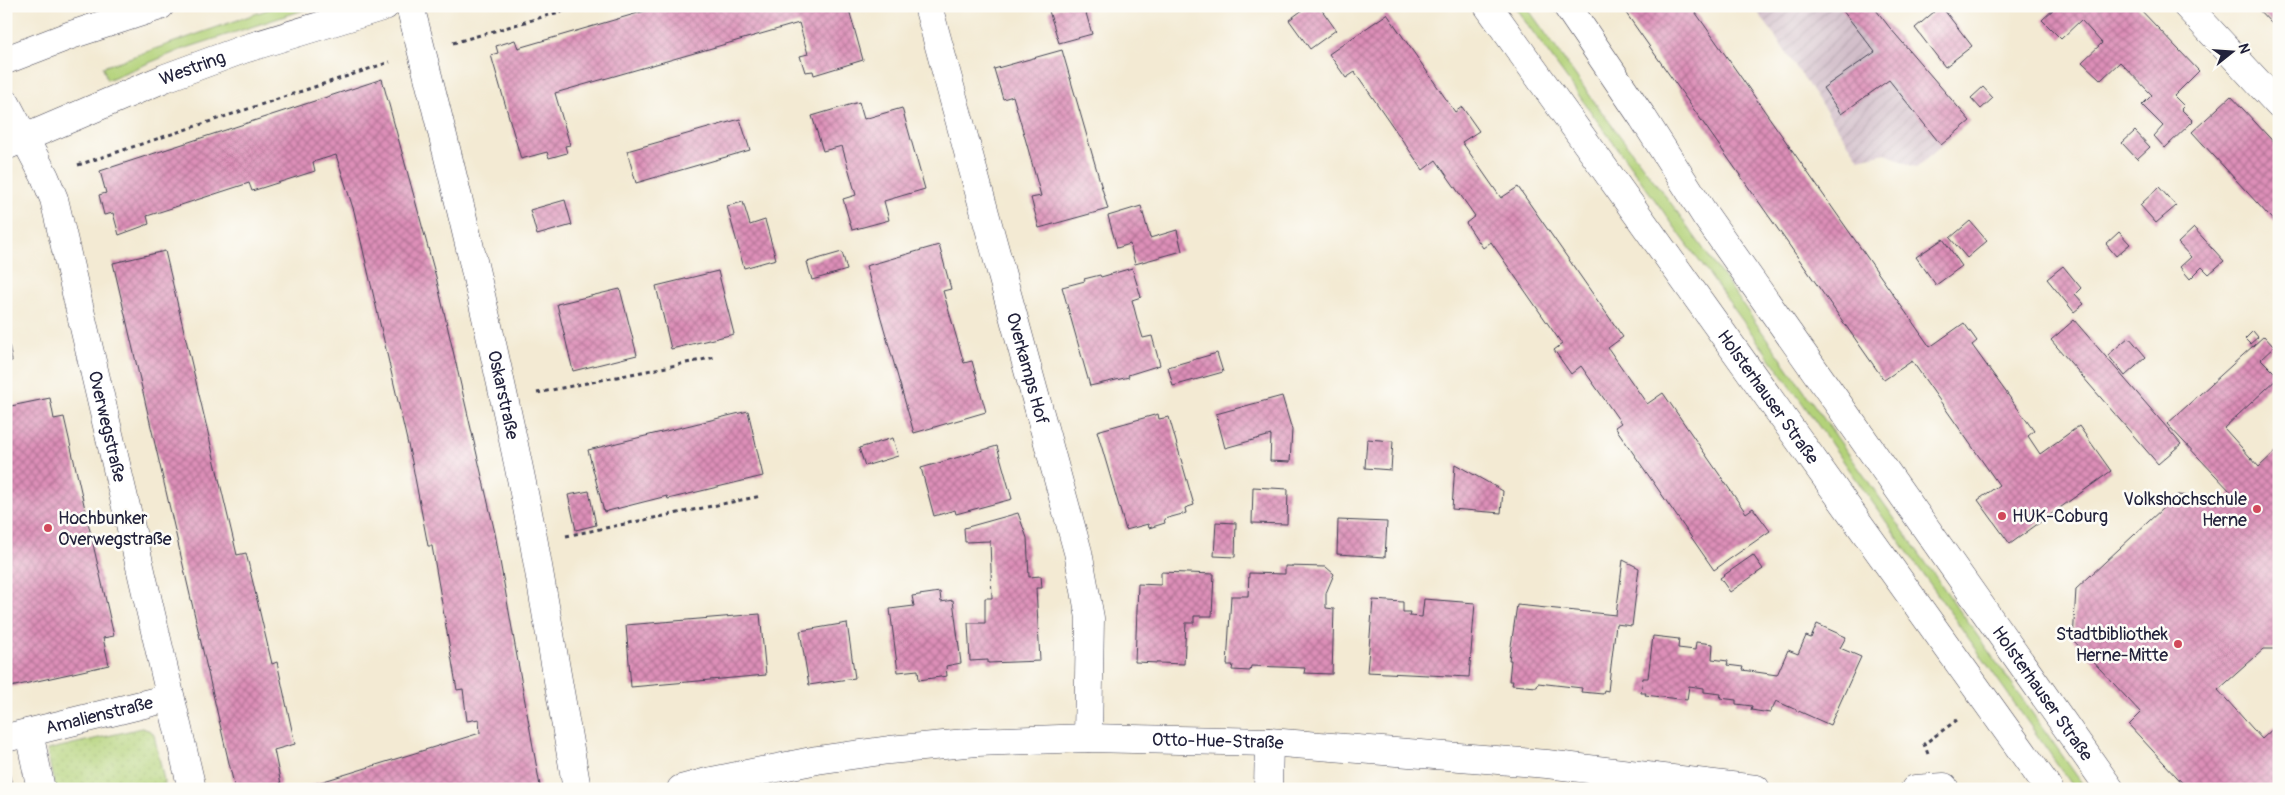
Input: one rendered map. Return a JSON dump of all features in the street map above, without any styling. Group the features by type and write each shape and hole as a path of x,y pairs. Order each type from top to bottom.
{"street":[{"path":"6,60 71,35 160,6"},
{"name":"Westring","path":"16,142 165,78 244,49 385,6"},
{"name":"Oskarstraße","path":"410,6 504,400 533,542 577,789"},
{"name":"Overkamps Hof","path":"928,6 1078,552 1090,618 1088,738"},
{"name":"Holsterhauser Straße","path":"1488,6 2049,789"},
{"name":"Holsterhauser Straße","path":"1567,6 1643,118 1705,215 2110,789"},
{"path":"2187,6 2279,105"},
{"name":"Overwegstraße","path":"6,103 16,142 45,177 54,198 169,698 192,789"},
{"name":"Amalienstraße","path":"41,789 18,736 169,698"},
{"name":"Otto-Hue-Straße","path":"681,789 817,760 890,750 977,742 1088,738 1269,742 1547,764 1756,789"},
{"path":"1268,789 1269,742"},
{"path":"1915,789 1944,787"}],"path":[{"path":"45,177 124,149 422,52 580,6"},
{"path":"504,400 716,357"},
{"path":"533,542 761,496"},
{"path":"1944,787 1924,744 1986,699"}],"shaded area":[{"path":"1754,6 1873,6 1970,121 1916,168 1885,153 1859,159"}],"green space":[{"path":"278,6 316,6 183,49 107,80 103,67"},
{"path":"1514,6 1526,6 1598,107 1673,206 2086,789 2075,789 1801,401"},
{"path":"142,728 151,731 154,735 166,789 55,789 47,750"}],"building":[{"path":"662,6 848,6 863,60 814,75 813,71 805,72 800,56 808,54 799,23 555,93 570,145 565,146 567,153 549,158 547,152 521,159 491,55 498,53 496,46 515,40 518,48"},
{"path":"1067,6 1084,6 1092,34 1059,43 1049,11"},
{"path":"1308,6 1319,6 1336,30 1310,49 1289,20"},
{"path":"1621,6 1691,6 1930,347 1964,323 1977,341 1972,345 2034,431 2028,436 2040,454 2079,426 2111,471 2010,544 1978,500 1999,485 1912,361 1884,380"},
{"path":"1839,6 1873,6 1970,121 1941,145 1889,80 1841,114 1823,88 1875,52"},
{"path":"1941,6 1972,46 1945,67 1915,28"},
{"path":"2057,6 2137,6 2199,71 2174,96 2184,106 2181,109 2193,121 2165,148 2154,136 2163,126 2142,105 2152,95 2120,62 2101,80 2082,62 2102,43 2081,20 2061,39 2042,20"},
{"path":"2255,6 2279,6 2279,31 2273,25"},
{"path":"1387,14 1455,112 1462,107 1479,131 1462,142 1501,198 1518,187 1623,337 1608,348 1647,404 1663,393 1746,513 1753,508 1770,531 1714,570 1615,427 1621,423 1581,366 1571,374 1554,350 1562,344 1491,242 1483,248 1466,223 1475,216 1436,160 1423,170 1355,72 1346,78 1329,54"},
{"path":"1062,50 1108,209 1039,228 1031,198 1041,196 1027,145 1013,96 1003,99 994,69"},
{"path":"382,79 436,277 495,533 540,786 530,789 298,789 480,733 479,719 467,721 463,689 457,690 432,546 428,546 412,462 354,211 336,155 313,162 315,171 252,191 249,183 147,216 149,224 119,235 113,213 104,215 99,195 106,193 100,171"},
{"path":"1983,87 1993,98 1981,109 1971,98"},
{"path":"2231,96 2279,148 2279,227 2192,132"},
{"path":"859,102 864,119 902,108 925,189 884,201 889,220 852,230 843,199 856,195 842,146 823,151 812,116"},
{"path":"740,119 750,150 636,183 627,151"},
{"path":"2135,131 2150,147 2137,159 2122,143"},
{"path":"2159,187 2176,206 2156,223 2140,205"},
{"path":"565,200 572,225 537,235 530,210"},
{"path":"743,202 750,225 765,220 776,259 744,268 727,206"},
{"path":"1141,206 1150,238 1177,230 1182,251 1135,264 1130,244 1117,248 1108,216"},
{"path":"1970,221 1987,241 1967,258 1950,238"},
{"path":"2194,228 2224,261 2209,274 2202,267 2190,279 2180,267 2191,257 2178,243"},
{"path":"2119,232 2130,244 2116,256 2106,244"},
{"path":"1943,239 1962,266 1936,285 1916,257"},
{"path":"939,245 951,289 943,291 964,363 972,361 986,412 914,433 866,266"},
{"path":"165,251 237,555 246,553 272,664 277,662 295,744 274,750 282,789 235,789 113,263"},
{"path":"842,252 847,270 812,280 807,262"},
{"path":"2063,266 2081,288 2075,294 2084,304 2074,312 2047,279"},
{"path":"1132,268 1141,297 1132,300 1137,319 1143,338 1152,336 1160,365 1128,375 1129,377 1090,386 1062,287 1085,281 1084,279 1100,275 1101,277"},
{"path":"718,271 734,334 671,349 656,286"},
{"path":"620,289 637,355 573,371 557,304"},
{"path":"2074,320 2181,444 2158,464 2051,340"},
{"path":"2253,331 2258,337 2250,344 2245,339"},
{"name":"Stadtbibliothek Herne-Mitte","path":"2264,336 2274,347 2261,359 2279,377 2224,428 2259,467 2279,448 2279,649 2264,649 2218,690 2262,739 2279,723 2279,789 2188,789 2129,725 2141,713 2073,640 2076,589 2177,495 2226,498 2231,492 2167,424"},
{"path":"2129,337 2146,357 2125,376 2108,355"},
{"path":"9,344 12,361 6,362 6,345"},
{"path":"1217,353 1223,372 1173,386 1168,367"},
{"path":"6,368 11,383 6,384"},
{"path":"1282,396 1292,430 1290,462 1270,461 1271,435 1225,448 1216,414"},
{"name":"Hochbunker Overwegstraße","path":"50,398 54,419 64,417 114,636 103,638 109,665 6,688 6,407"},
{"path":"748,411 763,476 668,499 667,496 604,512 588,450"},
{"path":"1158,414 1159,419 1169,417 1194,505 1185,508 1186,513 1164,519 1165,523 1149,528 1148,524 1126,530 1097,431"},
{"path":"893,438 898,456 865,466 859,448"},
{"path":"1367,439 1393,441 1391,470 1365,468"},
{"path":"997,446 1012,499 956,514 955,510 934,516 921,468"},
{"path":"1455,464 1503,491 1501,513 1452,509"},
{"path":"1253,487 1288,489 1287,524 1252,523"},
{"path":"589,491 596,525 576,530 568,495"},
{"path":"1018,513 1027,538 1029,577 1041,576 1042,588 1036,588 1040,661 988,663 988,660 970,661 968,623 985,623 985,598 992,598 990,541 965,542 964,528"},
{"path":"1338,520 1387,522 1385,557 1337,554"},
{"path":"1216,522 1236,523 1235,557 1214,556"},
{"path":"1753,555 1763,569 1730,592 1720,578"},
{"path":"1623,560 1639,568 1632,626 1616,624 1608,691 1604,690 1603,694 1581,692 1582,688 1538,683 1537,687 1512,685 1513,681 1509,681 1511,660 1509,660 1517,605 1616,615"},
{"path":"1285,566 1326,567 1334,574 1326,593 1326,608 1334,609 1332,674 1304,673 1305,668 1281,667 1251,666 1250,671 1232,670 1233,665 1227,665 1231,596 1248,596 1249,573 1285,574"},
{"path":"1161,572 1214,574 1212,616 1194,616 1194,623 1186,623 1184,664 1135,662 1138,584 1161,585"},
{"path":"940,592 941,602 953,600 961,663 946,666 947,676 919,680 918,670 898,672 890,609 914,606 912,596"},
{"path":"1424,599 1475,603 1469,677 1367,672 1373,600 1403,602 1403,612 1410,612 1409,616 1422,617"},
{"path":"760,614 766,675 631,687 626,625"},
{"path":"847,623 855,678 809,685 800,631"},
{"path":"1817,624 1846,637 1840,648 1861,657 1830,725 1776,701 1770,713 1751,710 1752,706 1736,704 1736,700 1720,698 1721,694 1704,692 1704,688 1689,686 1687,700 1641,693 1643,678 1648,678 1653,636 1679,639 1678,648 1695,650 1696,642 1713,644 1712,659 1728,661 1727,665 1743,667 1742,670 1777,675 1788,650 1798,654 1806,636 1811,638"},
{"path":"8,768 13,789 6,789 6,769"}],"place":[{"name":"Volkshochschule Herne","path":"2257,509"},
{"name":"HUK-Coburg","path":"2002,516"},
{"name":"Hochbunker Overwegstraße","path":"48,528"},
{"name":"Stadtbibliothek Herne-Mitte","path":"2178,644"}]}
